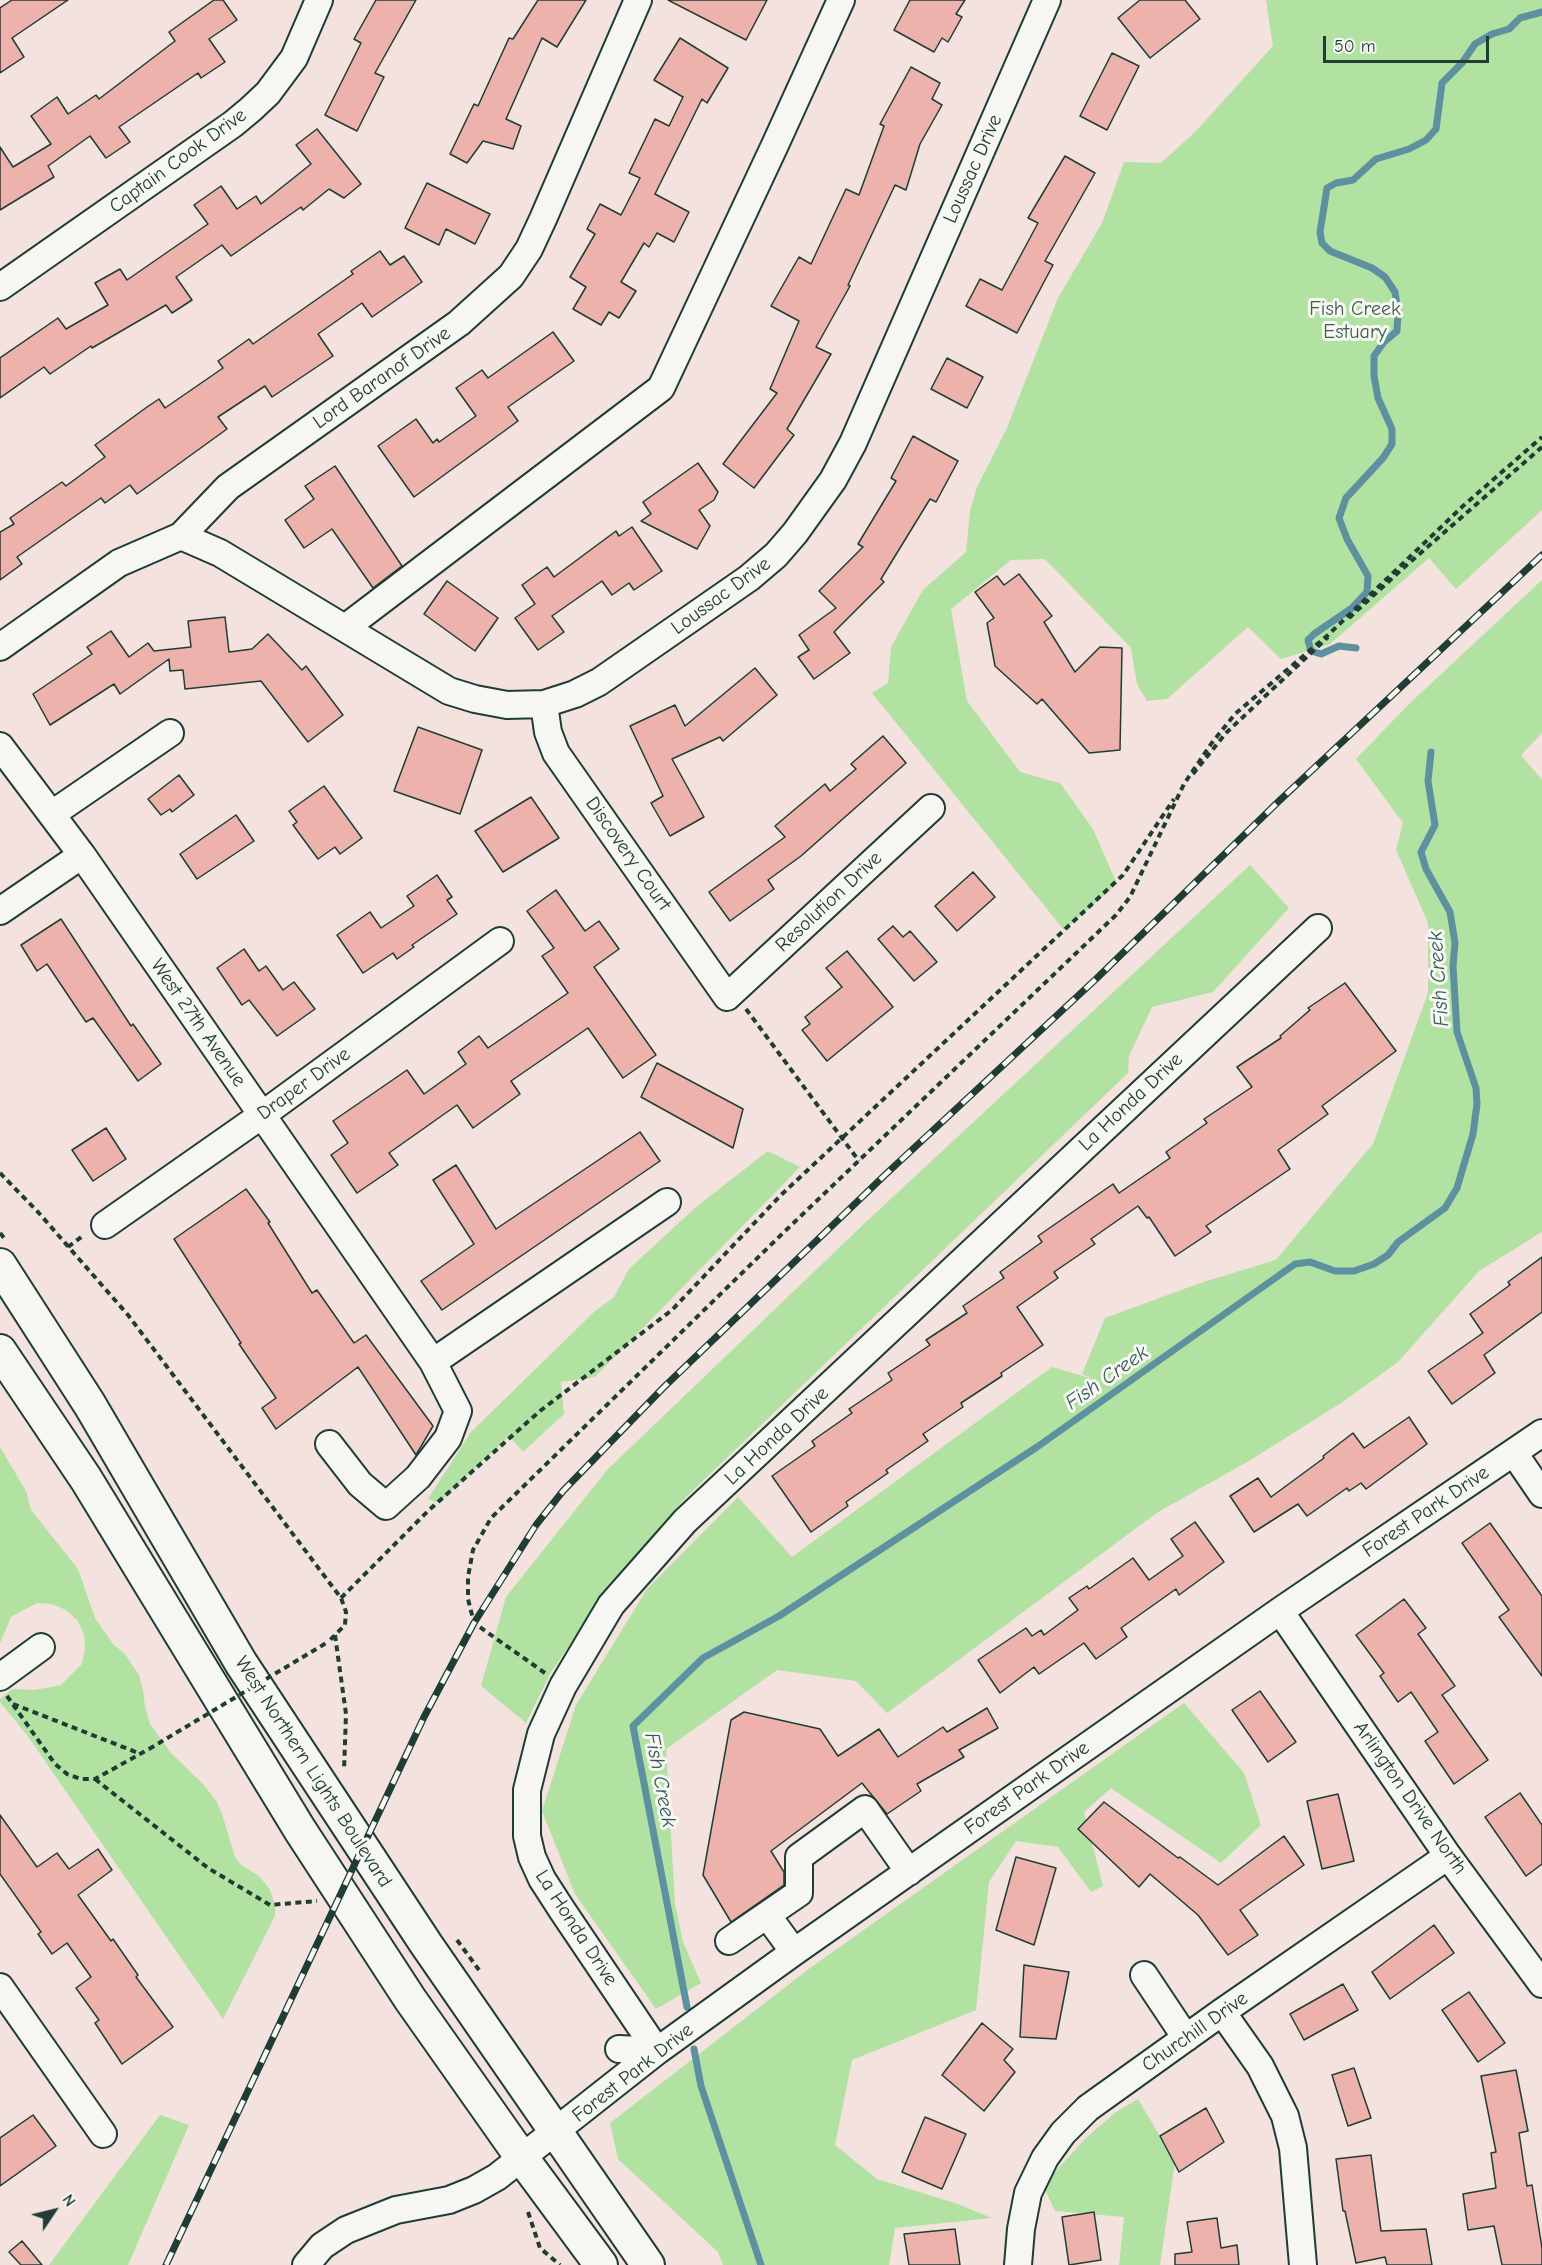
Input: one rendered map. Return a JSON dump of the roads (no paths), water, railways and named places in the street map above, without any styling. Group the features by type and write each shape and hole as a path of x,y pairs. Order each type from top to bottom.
{"main road":[{"name":"West Northern Lights Boulevard","path":"0,1265 90,1406 241,1663 426,1944 648,2265"},
{"name":"West Northern Lights Boulevard","path":"0,1351 86,1479 300,1830 410,1999 601,2265"}],"street":[{"name":"Captain Cook Drive","path":"0,287 233,124 251,109 268,93 294,58 319,0"},
{"name":"Lord Baranof Drive","path":"0,647 119,563 181,536 228,487 459,323 511,276 529,249 543,219 638,0"},
{"path":"345,628 661,388 840,0"},
{"name":"Loussac Drive","path":"181,536 220,553 449,691 507,705 544,704 576,694 599,682 749,578 776,555 815,507 833,480 854,443 1047,0"},
{"name":"Discovery Court","path":"544,704 548,732 556,753 730,994"},
{"path":"52,814 170,733"},
{"name":"West 27th Avenue","path":"0,746 82,855 392,1302 433,1362 458,1411 448,1438 418,1477 386,1506 360,1484 329,1444"},
{"name":"Resolution Drive","path":"730,994 931,808"},
{"path":"0,911 82,855"},
{"name":"La Honda Drive","path":"657,2051 542,1879 532,1857 527,1836 527,1790 541,1734 562,1686 612,1605 686,1521 1318,928"},
{"name":"Draper Drive","path":"105,1224 262,1115 500,941"},
{"path":"433,1362 667,1202"},
{"name":"Forest Park Drive","path":"522,2158 657,2051 794,1952 1280,1611 1542,1433"},
{"path":"1514,1453 1542,1494"},
{"name":"Arlington Drive North","path":"1280,1611 1448,1856 1542,1984"},
{"path":"3,1686 41,1647"},
{"path":"729,1941 799,1893 799,1857 865,1809 909,1872"},
{"name":"Churchill Drive","path":"1018,2265 1021,2229 1028,2193 1045,2158 1063,2133 1089,2108 1222,2012 1448,1856"},
{"path":"767,1915 794,1952"},
{"path":"1144,1975 1186,2038"},
{"path":"0,1987 103,2134"},
{"path":"1222,2012 1260,2066 1285,2116 1293,2148 1303,2265"},
{"path":"619,2049 657,2051"},
{"path":"306,2265 322,2246 346,2230 385,2214 449,2200 474,2190 522,2158"}],"waterway":[{"name":"Fish Creek","path":"1356,648 1339,646 1321,654 1311,651 1308,640 1352,608 1367,592 1368,576 1347,539 1339,518 1346,498 1383,458 1392,444 1392,429 1378,398 1374,376 1374,356 1384,342 1397,331 1398,312 1395,292 1385,277 1372,268 1330,251 1322,243 1320,232 1327,188 1336,183 1353,180 1376,159 1409,149 1426,140 1436,129 1442,83 1462,63 1475,44 1492,34 1509,29 1520,18 1542,12"},
{"name":"Fish Creek","path":"687,2007 633,1726 703,1658 779,1616 1037,1447 1295,1264 1310,1262 1335,1271 1354,1271 1374,1264 1388,1255 1398,1242 1445,1208 1457,1188 1473,1134 1477,1104 1476,1088 1457,1032 1453,966 1455,943 1450,912 1426,869 1421,852 1435,825 1428,781 1431,752"},
{"name":"Fish Creek","path":"694,2049 701,2086 761,2265"}],"railway":[{"path":"166,2265 424,1717 474,1623 536,1525 563,1491 664,1387 886,1174 1096,979 1279,801 1542,555"}],"park label":[{"name":"Fish Creek Estuary","path":"1355,320"}]}
